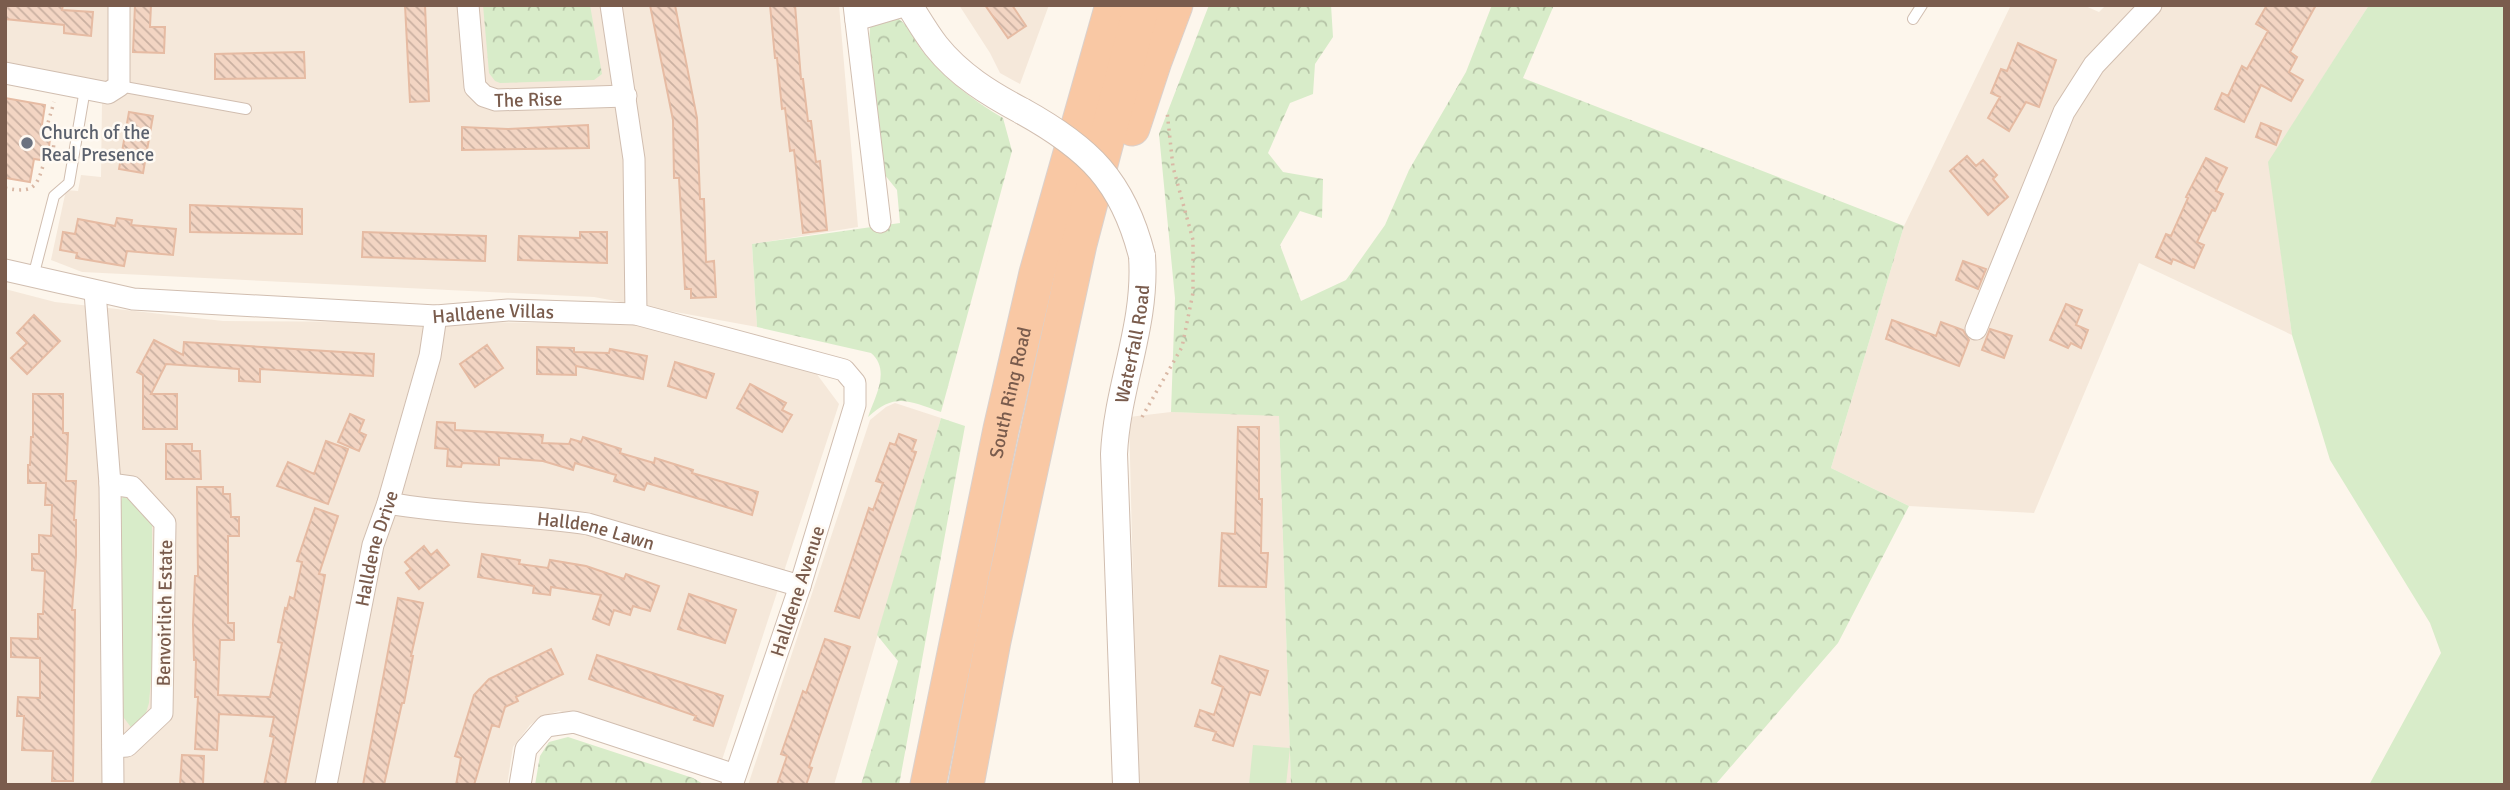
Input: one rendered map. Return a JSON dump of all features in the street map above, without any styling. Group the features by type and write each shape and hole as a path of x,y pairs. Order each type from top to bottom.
{"highway":[{"path":"1037,273 1088,5"},
{"name":"South Ring Road","path":"929,785 1000,429 1037,273 1113,5"},
{"name":"South Ring Road","path":"966,785 993,641 1079,244 1142,5"},
{"path":"1034,460 1129,140 1175,5"}],"street":[{"path":"5,73 108,93 119,86 119,5"},
{"name":"The Rise","path":"468,5 475,87 484,96 496,100 626,96"},
{"path":"611,5 626,96 636,188 636,314"},
{"path":"880,222 855,13 908,5"},
{"name":"Waterfall Road","path":"908,5 936,46 959,70 980,87 1067,138 1084,152 1107,177 1129,213 1142,256 1144,282 1141,312 1118,409 1114,454 1126,785"},
{"path":"1976,328 2064,112 2094,65 2151,5"},
{"name":"Halldene Villas","path":"5,270 133,299 436,316 508,310 636,314 844,370 855,383 855,405"},
{"path":"96,292 110,484 113,785"},
{"name":"Halldene Drive","path":"326,785 373,545 388,503 430,356 436,316"},
{"name":"Halldene Avenue","path":"520,785 526,750 546,726 574,722 733,780 800,586 855,405"},
{"name":"Benvoirlich Estate","path":"110,484 132,487 165,523 162,713 127,746 113,747"},
{"name":"Halldene Lawn","path":"388,503 432,511 588,524 800,586"}],"lane":[{"path":"1913,19 1922,5"},
{"path":"119,86 246,109"},
{"path":"33,277 54,196 69,183 85,89"}],"path":[{"path":"1139,422 1182,347 1194,293 1193,240 1172,157 1167,111 1169,99"},
{"path":"5,188 21,191 34,187 40,180 45,159 52,158 55,136 47,126 54,103"}],"shaded area":[{"path":"5,5 839,5 858,227 752,244 757,327 594,297 82,272 51,260 66,190 78,191 81,175 101,177 102,102 5,82"},
{"path":"959,5 1049,5 1020,84 1000,73"},
{"path":"2011,5 2083,5 2099,12 2106,5 2369,5 2269,162 2292,335 2139,263 2034,513 1909,506 1831,468 1904,226"},
{"path":"5,289 55,302 223,321 629,323 816,373 839,404 722,760 559,711 543,716 530,725 513,747 507,785 5,785"},
{"path":"895,403 941,418 834,785 748,785 870,420"},
{"path":"1171,412 1279,415 1291,785 1138,785 1129,417"}],"green space":[{"path":"483,5 590,5 602,74 594,80 495,81 489,73"},
{"path":"1209,5 1331,5 1333,37 1315,64 1313,94 1290,103 1268,153 1283,172 1323,179 1322,218 1300,211 1280,245 1301,301 1346,280 1385,225 1409,170 1466,72 1492,5 1554,5 1523,78 1904,226 1831,468 1909,506 1838,643 1715,785 1291,785 1279,416 1171,412 1175,298 1159,134"},
{"path":"2369,5 2505,5 2505,785 2369,785 2441,653 2430,623 2330,460 2292,335 2268,162"},
{"path":"893,16 903,23 924,53 951,81 1003,118 1012,151 941,412 903,401 886,404 868,417 881,375 877,360 871,353 757,327 752,244 900,223 897,190 880,169 869,45 873,22"},
{"path":"941,418 965,426 899,785 861,785 898,661 877,635"},
{"path":"123,496 134,503 152,524 153,656 149,703 145,716 133,730 121,714 120,504"},
{"path":"568,737 693,778 705,785 535,785 540,756 549,742"},
{"path":"1253,745 1290,748 1286,785 1249,785"}],"building":[{"path":"6,5 63,5 62,10 93,12 91,36 64,33 64,25 5,19"},
{"path":"135,5 151,5 150,27 165,27 164,53 133,52"},
{"path":"405,5 425,5 429,101 410,102"},
{"path":"650,5 675,5 697,118 706,262 714,261 716,297 691,298 691,289 685,289 679,178 674,178 673,120"},
{"path":"770,5 795,5 801,79 808,121 811,121 816,162 820,161 827,230 803,233 794,150 790,151 785,108 782,109"},
{"path":"985,5 1012,5 1026,26 1008,38"},
{"path":"2267,5 2316,5 2290,52 2297,57 2289,72 2303,80 2291,101 2261,85 2244,122 2215,109 2222,93 2228,96 2242,66 2247,69 2268,31 2256,24"},
{"path":"2018,43 2056,60 2039,107 2026,102 2009,131 1988,118 2000,97 1991,93 2001,69 2007,71"},
{"path":"304,52 305,78 215,79 215,54"},
{"name":"Church of the Real Presence","path":"5,98 45,105 41,131 45,131 44,138 50,139 48,154 42,153 41,160 34,159 30,182 5,178"},
{"path":"129,112 153,116 143,173 119,169"},
{"path":"2261,123 2281,131 2276,145 2256,137"},
{"path":"588,125 589,148 462,150 462,127 508,129"},
{"path":"1967,156 1976,166 1983,160 1997,175 1993,179 2008,197 1988,215 1950,171"},
{"path":"2206,158 2227,168 2216,191 2223,194 2197,242 2204,245 2194,268 2173,259 2171,264 2156,257 2166,234 2171,236 2188,198 2186,197"},
{"path":"190,205 302,209 302,234 190,232"},
{"path":"117,218 132,220 131,225 176,229 173,255 127,251 124,266 76,258 77,253 60,250 63,232 75,234 78,219 115,226"},
{"path":"363,232 486,236 485,261 362,257"},
{"path":"580,232 607,232 607,263 518,260 519,236 580,238"},
{"path":"1963,261 1986,269 1978,289 1956,280"},
{"path":"2066,304 2082,310 2076,325 2088,330 2081,348 2071,343 2068,348 2050,340"},
{"path":"34,315 60,341 27,374 11,358 27,343 17,333"},
{"path":"1892,320 1936,336 1941,322 1963,330 1969,340 1959,366 1886,339"},
{"path":"1990,329 2012,336 2004,358 1982,350"},
{"path":"154,340 183,355 184,342 374,354 373,376 260,369 260,382 239,381 239,369 166,364 151,394 177,394 177,429 143,429 143,375 137,372"},
{"path":"487,345 503,368 475,387 460,364"},
{"path":"537,347 609,353 610,349 647,356 643,379 576,366 576,375 537,374"},
{"path":"675,362 714,374 706,398 668,386"},
{"path":"750,384 786,403 782,410 792,415 782,432 737,408"},
{"path":"33,394 63,394 63,433 68,433 66,481 76,481 76,556 72,610 75,610 73,781 52,781 53,751 22,750 24,716 17,716 18,697 40,698 40,658 11,657 11,638 38,639 38,614 43,614 45,571 32,570 32,554 39,554 39,535 51,536 52,505 45,505 46,483 28,483 33,437"},
{"path":"350,414 364,420 359,432 366,435 359,451 338,442"},
{"path":"437,422 455,423 455,430 543,435 542,443 569,444 571,439 581,442 583,437 621,449 620,453 654,463 655,458 693,470 692,473 758,492 752,515 647,483 644,490 614,481 616,475 575,463 573,470 543,461 499,458 499,465 462,463 461,467 447,466 448,449 435,448"},
{"path":"1238,427 1259,427 1261,553 1268,553 1266,587 1219,586 1222,533 1235,534"},
{"path":"899,434 916,440 912,451 916,452 859,618 835,611 869,508 873,510 883,483 876,481 890,443 895,445"},
{"path":"326,441 348,449 328,504 277,486 288,462 314,474"},
{"path":"166,444 192,444 192,451 200,451 201,479 166,479"},
{"path":"197,487 223,487 223,494 230,494 231,517 239,517 239,536 228,536 228,623 234,623 234,640 220,640 218,695 270,697 282,643 278,642 285,608 287,609 290,597 294,599 302,562 297,561 315,508 338,516 319,574 325,575 285,785 264,785 274,737 270,736 274,717 219,714 217,750 195,749 198,697 195,697 193,624 195,576 198,576"},
{"path":"424,546 431,555 437,550 449,565 419,589 406,573 411,569 405,562"},
{"path":"482,554 520,560 519,564 548,568 550,560 586,566 624,579 626,574 659,586 650,611 633,606 630,615 614,610 609,625 593,619 601,595 551,587 550,595 533,593 534,586 478,577"},
{"path":"689,594 736,610 725,643 678,629"},
{"path":"398,598 423,603 404,703 384,785 363,785"},
{"path":"825,639 850,647 809,767 812,768 806,785 777,785 787,756 781,754"},
{"path":"551,649 563,674 516,697 518,701 505,707 499,727 492,725 474,785 456,785 461,758 455,756 474,695 489,679"},
{"path":"597,655 723,696 713,726 694,720 696,716 589,679"},
{"path":"1220,656 1268,671 1260,695 1250,692 1233,746 1213,740 1216,732 1195,726 1200,710 1214,715 1223,687 1212,683"},
{"path":"182,755 204,756 203,785 180,785"}],"place":[{"name":"Church of the Real Presence","path":"27,143"}]}
